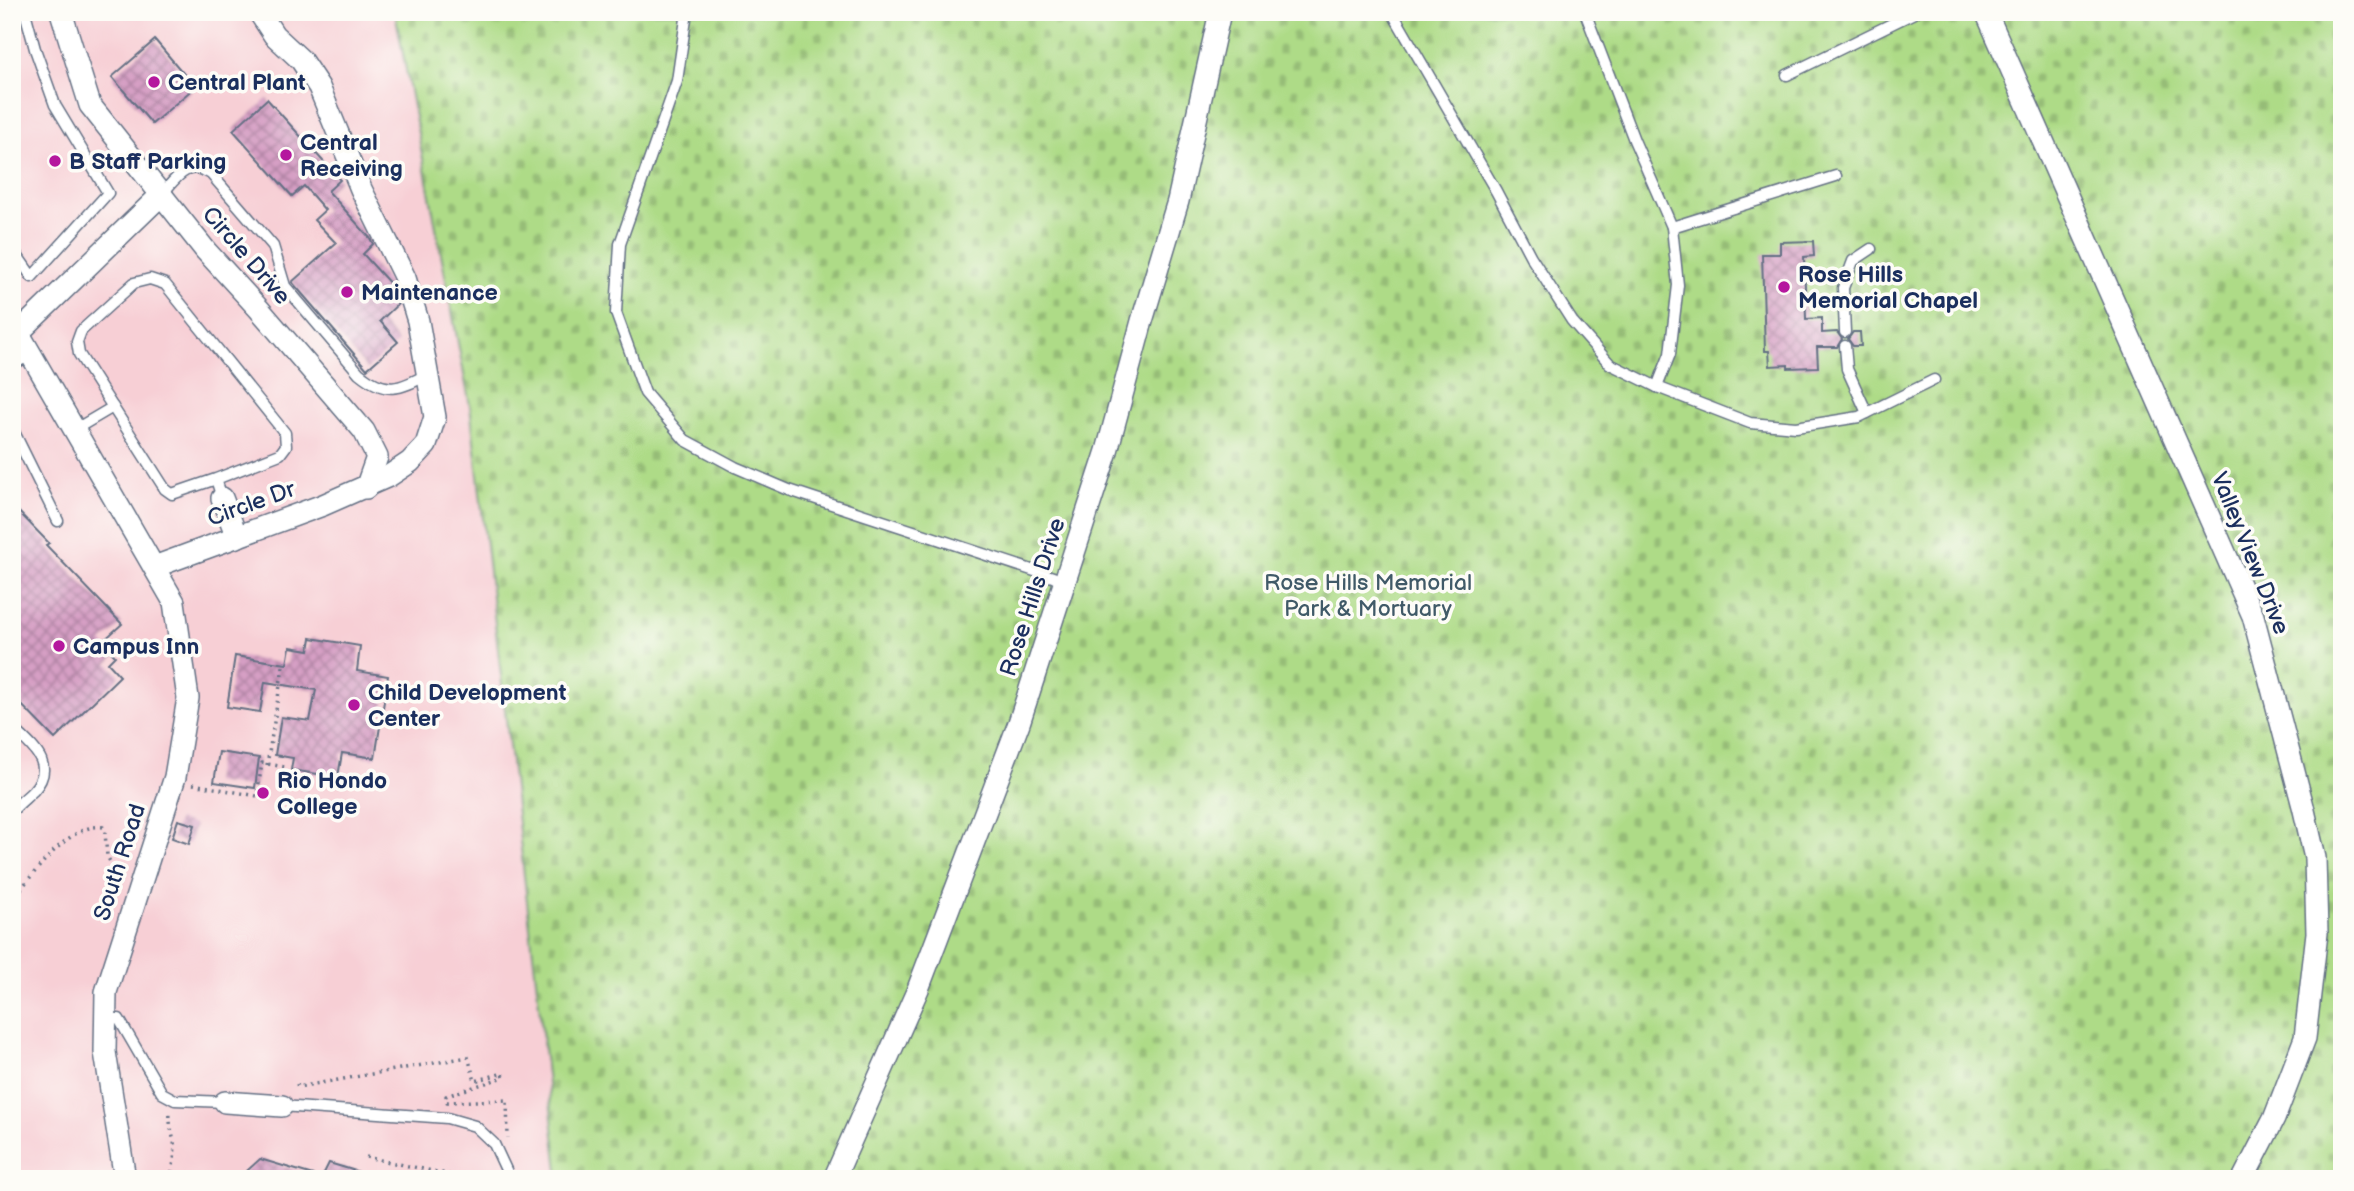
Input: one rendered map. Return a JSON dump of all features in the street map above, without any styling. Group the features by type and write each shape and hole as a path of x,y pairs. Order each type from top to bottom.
{"street":[{"name":"Circle Drive","path":"61,12 90,105 206,251 364,431 377,457 366,488"},
{"name":"Circle Dr","path":"154,567 366,488 410,462 426,445 435,417 418,321 405,278 361,189 319,87 301,60 274,35 259,12"},
{"name":"Rose Hills Drive","path":"834,1179 918,989 1009,751 1065,583 1107,451 1178,201 1220,12"},
{"name":"Valley View Drive","path":"1986,12 2253,616 2304,806 2315,858 2317,933 2305,1038 2274,1119 2243,1179"},
{"path":"154,567 74,430 21,360 14,333 162,194"},
{"path":"219,489 237,537"},
{"name":"South Road","path":"125,1179 105,1052 106,992 175,777 188,698 174,602 154,567"},
{"path":"225,1102 282,1106"}],"lane":[{"path":"12,248 32,277 108,193 55,105 25,12"},
{"path":"687,12 677,81 620,244 616,313 645,393 685,440 735,467 789,490 1054,577 1065,583"},
{"path":"1392,12 1496,191 1531,257 1572,321 1610,364 1657,387 1750,423 1796,427 1858,417 1934,380"},
{"path":"1585,12 1634,139 1672,227 1678,285 1670,354 1657,387"},
{"path":"1787,75 1916,12"},
{"path":"162,194 192,167 211,174 273,246 285,286 359,373 372,384 386,389 403,388 428,374"},
{"path":"1672,227 1836,176"},
{"path":"1845,332 1843,288 1853,261 1871,249"},
{"path":"150,279 165,284 285,433 286,446 280,454 219,489 172,494 165,489 113,407 79,354 77,342 81,331 134,283 150,279"},
{"path":"1845,346 1847,369 1867,413"},
{"path":"74,430 113,407"},
{"path":"12,428 58,521"},
{"path":"12,727 40,756 43,766 42,777 34,790 12,811"},
{"path":"105,1019 118,1019 162,1093 175,1100 225,1102"},
{"path":"282,1106 447,1118 474,1126 494,1144 508,1172 508,1179"}],"path":[{"path":"267,765 284,661"},
{"path":"184,781 257,796 262,764 285,767"},
{"path":"12,900 71,836 95,826 103,827 106,833 107,856 122,883 138,889"},
{"path":"297,1084 298,1087 468,1057 475,1082 503,1073 504,1077 446,1096 447,1102 507,1100 508,1147"},
{"path":"170,1179 174,1152 169,1116 171,1098"},
{"path":"366,1157 456,1176 456,1179"}],"shaded area":[{"name":"Rio Hondo College","path":"12,12 395,12 470,406 559,1179 12,1179"}],"green space":[{"name":"Rose Hills Memorial Park & Mortuary","path":"395,12 2342,12 2342,1179 559,1179 470,406"}],"building":[{"name":"Central Plant","path":"155,40 195,87 152,124 112,77"},
{"name":"Maintenance","path":"267,99 340,180 328,191 370,238 373,244 363,254 394,288 399,303 380,321 398,342 367,369 292,282 336,243 314,220 325,210 304,186 292,196 233,130"},
{"name":"Rose Hills Memorial Chapel","path":"1813,241 1814,256 1804,257 1806,319 1822,318 1822,333 1837,332 1842,339 1837,347 1817,347 1818,367 1770,366 1769,351 1765,351 1762,254 1780,254 1780,242"},
{"path":"1853,332 1860,332 1861,346 1853,346 1848,339"},
{"name":"Campus Inn","path":"12,505 49,543 46,545 122,624 102,642 115,656 108,663 120,676 55,739 12,695"},
{"name":"Child Development Center","path":"311,638 360,646 357,671 388,676 375,758 342,753 338,777 291,770 293,758 275,755 281,717 310,721 316,690 265,682 260,712 227,707 235,656 287,664 290,647 309,650"},
{"path":"219,752 259,758 255,788 214,782"},
{"path":"178,820 195,825 189,844 172,838"},
{"path":"260,1159 313,1175 313,1179 238,1179"},
{"path":"329,1163 369,1175 368,1179 321,1179"}],"place":[{"name":"Central Plant","path":"154,82"},
{"name":"Central Receiving","path":"286,155"},
{"name":"B Staff Parking","path":"55,161"},
{"name":"Rose Hills Memorial Chapel","path":"1784,287"},
{"name":"Maintenance","path":"347,292"},
{"name":"Campus Inn","path":"59,646"},
{"name":"Child Development Center","path":"354,705"},
{"name":"Rio Hondo College","path":"263,793"}]}
